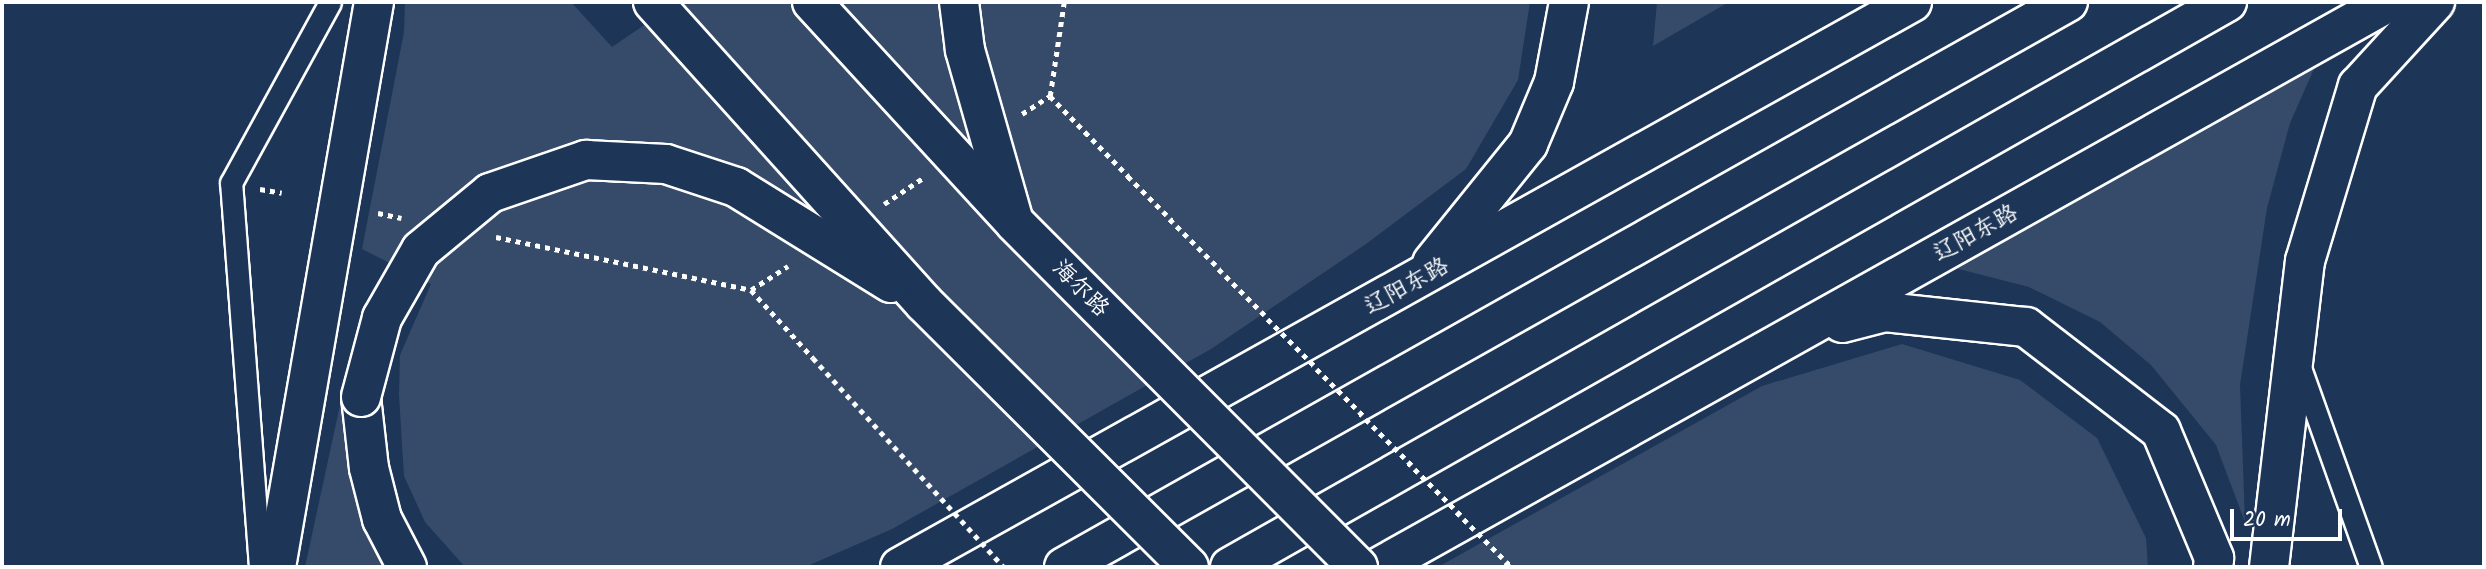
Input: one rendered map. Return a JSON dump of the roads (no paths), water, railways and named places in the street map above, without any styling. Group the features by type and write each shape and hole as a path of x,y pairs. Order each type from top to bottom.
{"main road":[{"path":"276,567 374,2"},
{"path":"653,2 924,303 1189,567"},
{"name":"海尔路","path":"812,2 1015,223 1357,567"},
{"path":"959,2 965,50 1015,223"},
{"path":"1418,281 1528,144 1554,82 1569,2"},
{"name":"辽阳东路","path":"900,567 1418,281 1912,2"},
{"path":"1064,567 2068,2"},
{"path":"1230,567 2227,2"},
{"name":"辽阳东路","path":"1378,567 2389,2"},
{"path":"2269,567 2305,261 2358,86 2435,2"},
{"path":"407,567 379,506 369,468 361,397 382,318 421,250 490,194 586,160 666,164 736,187 924,303"},
{"path":"1802,332 1885,312 2026,327 2161,430 2213,563"}],"lane":[{"path":"260,567 231,183 330,2"},
{"path":"2294,352 2371,567"}]}
